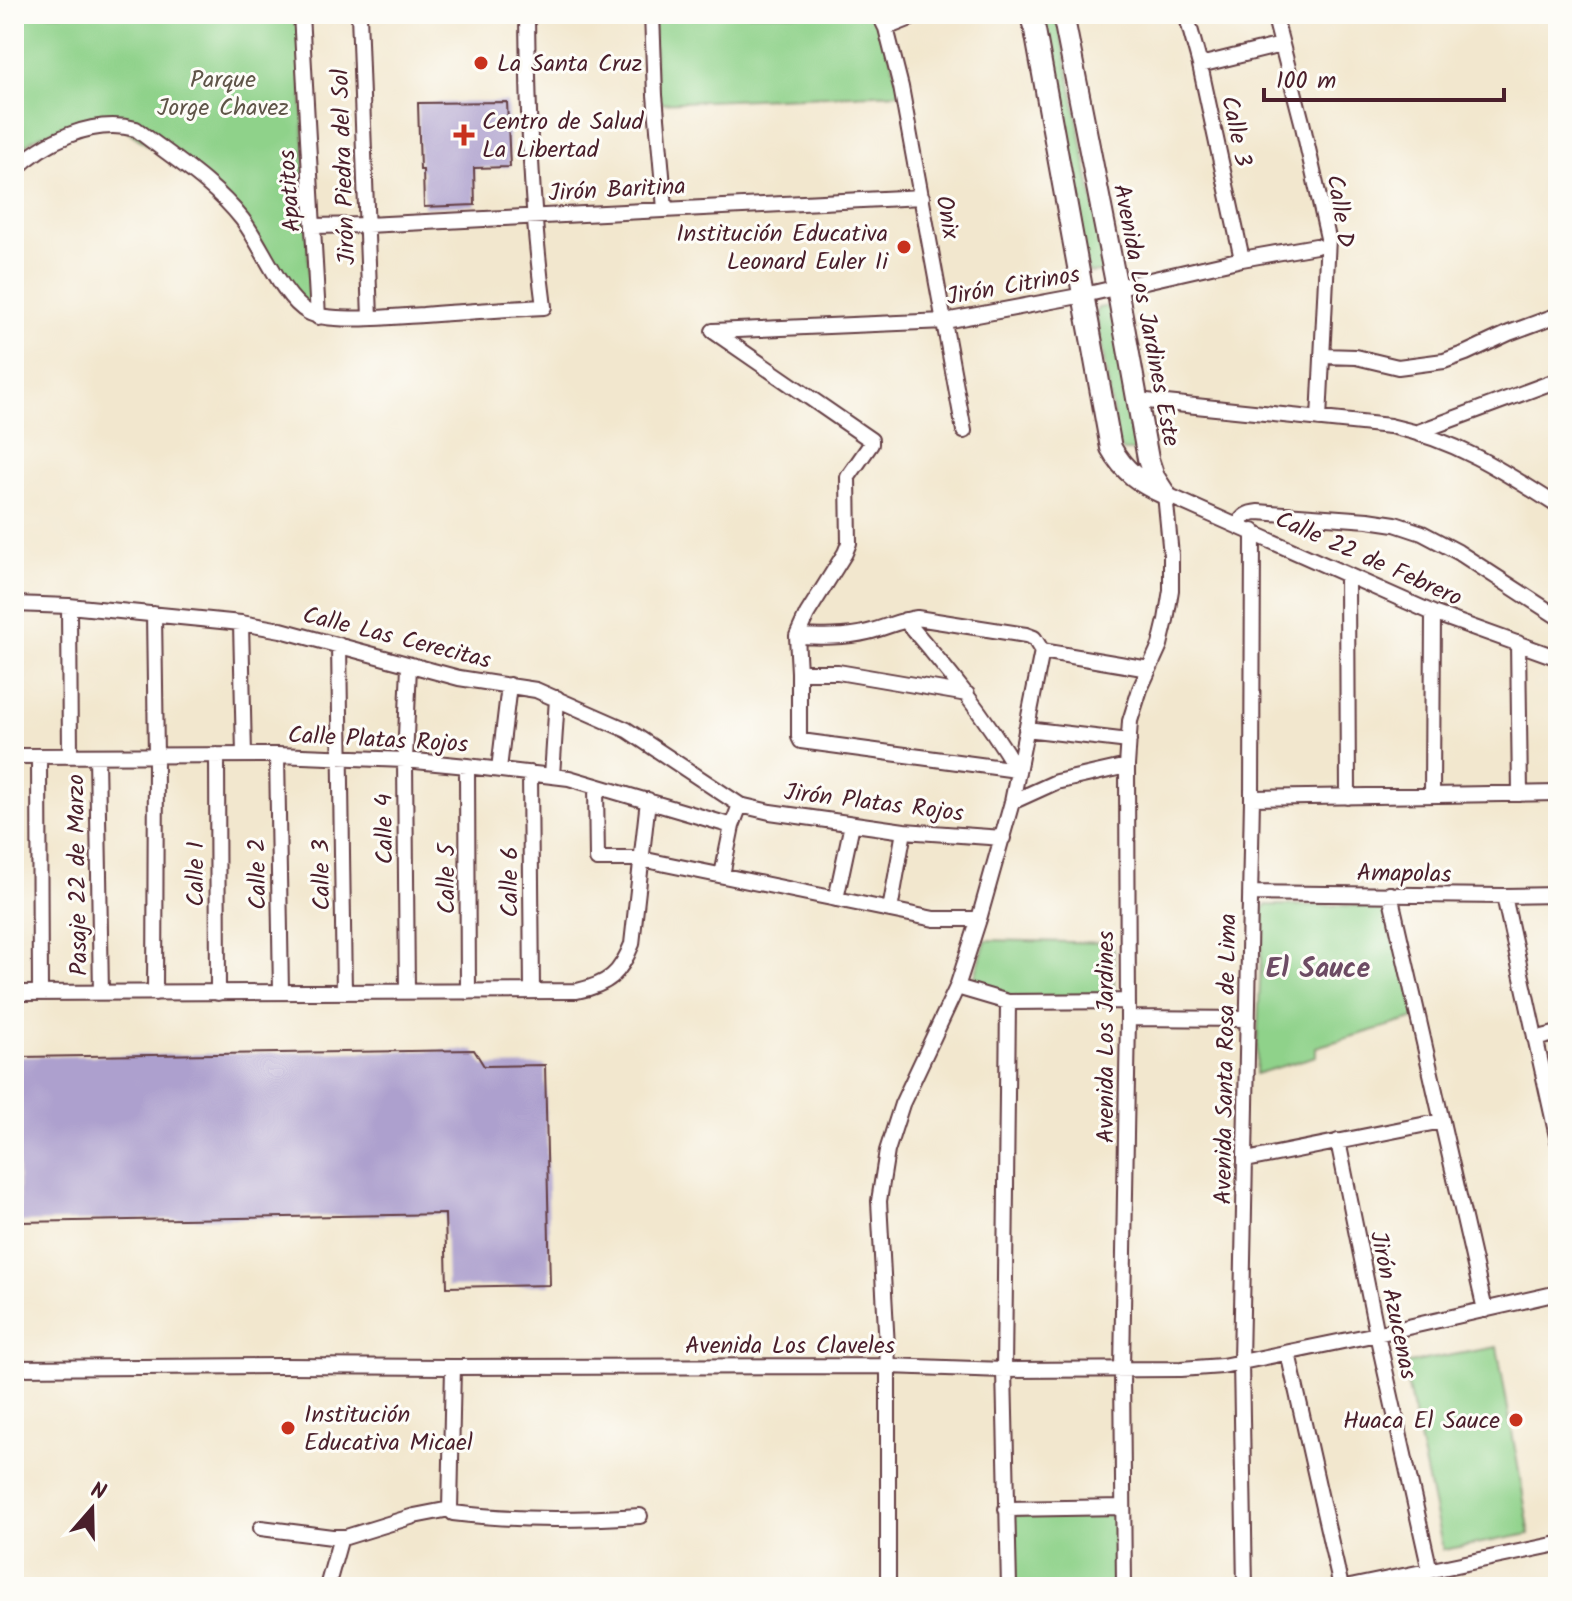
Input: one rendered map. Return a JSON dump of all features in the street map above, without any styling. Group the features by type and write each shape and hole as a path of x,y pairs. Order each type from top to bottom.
{"street":[{"name":"Apatitos","path":"301,14 318,317"},
{"name":"Jirón Piedra del Sol","path":"359,14 370,318"},
{"path":"14,171 44,147 68,135 123,125 136,129 214,189 242,219 296,302 318,317 370,318 544,307 528,122 527,14"},
{"path":"652,14 665,209"},
{"name":"Onix","path":"879,14 886,28 901,87 964,431"},
{"path":"886,28 921,14"},
{"path":"1030,14 1111,448 1128,472 1141,483 1165,494"},
{"name":"Avenida Los Jardines Este","path":"1063,14 1148,459 1154,477 1165,494"},
{"name":"Calle 3","path":"1186,14 1242,259"},
{"name":"Calle D","path":"1274,14 1328,238 1319,419"},
{"path":"1200,65 1281,45"},
{"name":"Jirón Baritina","path":"313,226 922,197"},
{"name":"Jirón Citrinos","path":"797,636 849,543 848,477 871,440 713,331 945,321 1316,246"},
{"path":"1322,356 1356,357 1398,367 1444,361 1558,315"},
{"path":"1418,432 1558,380"},
{"path":"1137,400 1390,426 1418,432 1474,455 1558,506"},
{"name":"Calle 22 de Febrero","path":"1165,494 1433,613 1558,658"},
{"name":"Avenida Los Jardines","path":"1124,1587 1122,1369 1128,1018 1127,766 1130,721 1160,645 1171,590 1165,494"},
{"path":"1238,525 1242,517 1258,512 1395,524 1422,533 1458,552 1558,617"},
{"name":"Avenida Santa Rosa de Lima","path":"1245,1587 1241,1362 1252,798 1253,531"},
{"path":"1347,576 1348,797"},
{"name":"Calle Las Cerecitas","path":"14,604 69,606 241,623 281,630 482,683 536,690 627,730 740,805"},
{"path":"69,606 70,756"},
{"path":"1432,795 1433,613"},
{"path":"154,614 155,993"},
{"path":"888,1587 888,1366 879,1201 887,1151 902,1104 957,987 979,919 1012,802 1042,651 1034,638 1026,635 917,618 855,635 797,636 801,741 1017,770"},
{"path":"905,620 967,694 1017,770"},
{"path":"241,623 244,755"},
{"path":"1518,643 1520,794"},
{"name":"Calle 3","path":"339,645 344,992"},
{"path":"1042,651 1149,669"},
{"name":"Calle 4","path":"407,992 405,760 409,666"},
{"path":"799,672 838,672 967,694"},
{"path":"499,769 509,685"},
{"path":"552,776 557,698"},
{"path":"1026,729 1129,741"},
{"name":"Calle 1","path":"217,755 218,993"},
{"name":"Calle Platas Rojos","path":"14,756 277,755 405,760 499,769 596,786 732,826"},
{"name":"Calle 2","path":"277,755 281,992"},
{"path":"39,756 40,993"},
{"name":"Pasaje 22 de Marzo","path":"97,756 101,993"},
{"name":"Calle 5","path":"467,766 468,992"},
{"path":"1012,802 1056,782 1127,766"},
{"name":"Calle 6","path":"530,773 532,991"},
{"path":"596,786 597,859 641,859 934,919 979,919"},
{"path":"1252,798 1558,793"},
{"path":"14,993 577,991 596,987 613,977 625,962 632,944 648,800"},
{"path":"722,875 732,826 740,805"},
{"name":"Jirón Platas Rojos","path":"740,805 904,831 1003,838"},
{"path":"836,899 852,824"},
{"path":"890,910 904,831"},
{"name":"Amapolas","path":"1250,893 1558,895"},
{"path":"1390,894 1485,1310"},
{"path":"1504,896 1557,1131"},
{"path":"957,987 1008,1002 1128,1001"},
{"path":"1008,1002 1004,1370 1009,1587"},
{"path":"1128,1018 1248,1019"},
{"path":"1535,1039 1558,1033"},
{"path":"1246,1160 1442,1121"},
{"name":"Jirón Azucenas","path":"1338,1141 1430,1571"},
{"name":"Avenida Los Claveles","path":"14,1368 888,1366 1004,1370 1181,1369 1222,1366 1288,1353 1558,1293"},
{"path":"1288,1353 1341,1587"},
{"path":"453,1367 450,1509 453,1513 591,1519 640,1516"},
{"path":"1006,1509 1123,1507"},
{"path":"261,1528 341,1537 450,1509"},
{"path":"327,1587 341,1537"},
{"path":"1350,1587 1558,1544"}],"green space":[{"name":"Parque Jorge Chavez","path":"14,14 299,14 310,303 303,301 225,198 111,120 79,124 43,134 27,144 14,166"},
{"path":"653,14 878,14 901,93 656,103"},
{"path":"1037,14 1057,14 1106,268 1100,272 1090,273 1087,269"},
{"path":"1109,306 1113,310 1138,446 1134,451 1124,451 1118,445 1096,313 1098,308"},
{"path":"1266,905 1391,906 1416,1018 1316,1047 1316,1056 1256,1074 1263,911"},
{"path":"986,940 1113,943 1114,997 1006,998 971,989"},
{"path":"1497,1347 1530,1534 1443,1550 1403,1364"},
{"path":"1013,1515 1115,1515 1116,1587 1013,1587"}],"building":[{"name":"Centro de Salud La Libertad","path":"507,102 510,167 474,168 475,205 424,207 418,103"},
{"path":"474,1050 484,1066 545,1065 550,1285 447,1287 445,1214 20,1222 15,1064 21,1057"}],"place":[{"name":"La Santa Cruz","path":"481,63"},
{"name":"Centro de Salud La Libertad","path":"464,135"},
{"name":"Institución Educativa Leonard Euler Ii","path":"904,247"},
{"name":"Huaca El Sauce","path":"1516,1420"},
{"name":"Institución Educativa Micael","path":"288,1428"}],"district":[{"name":"El Sauce","path":"1318,967"}]}
